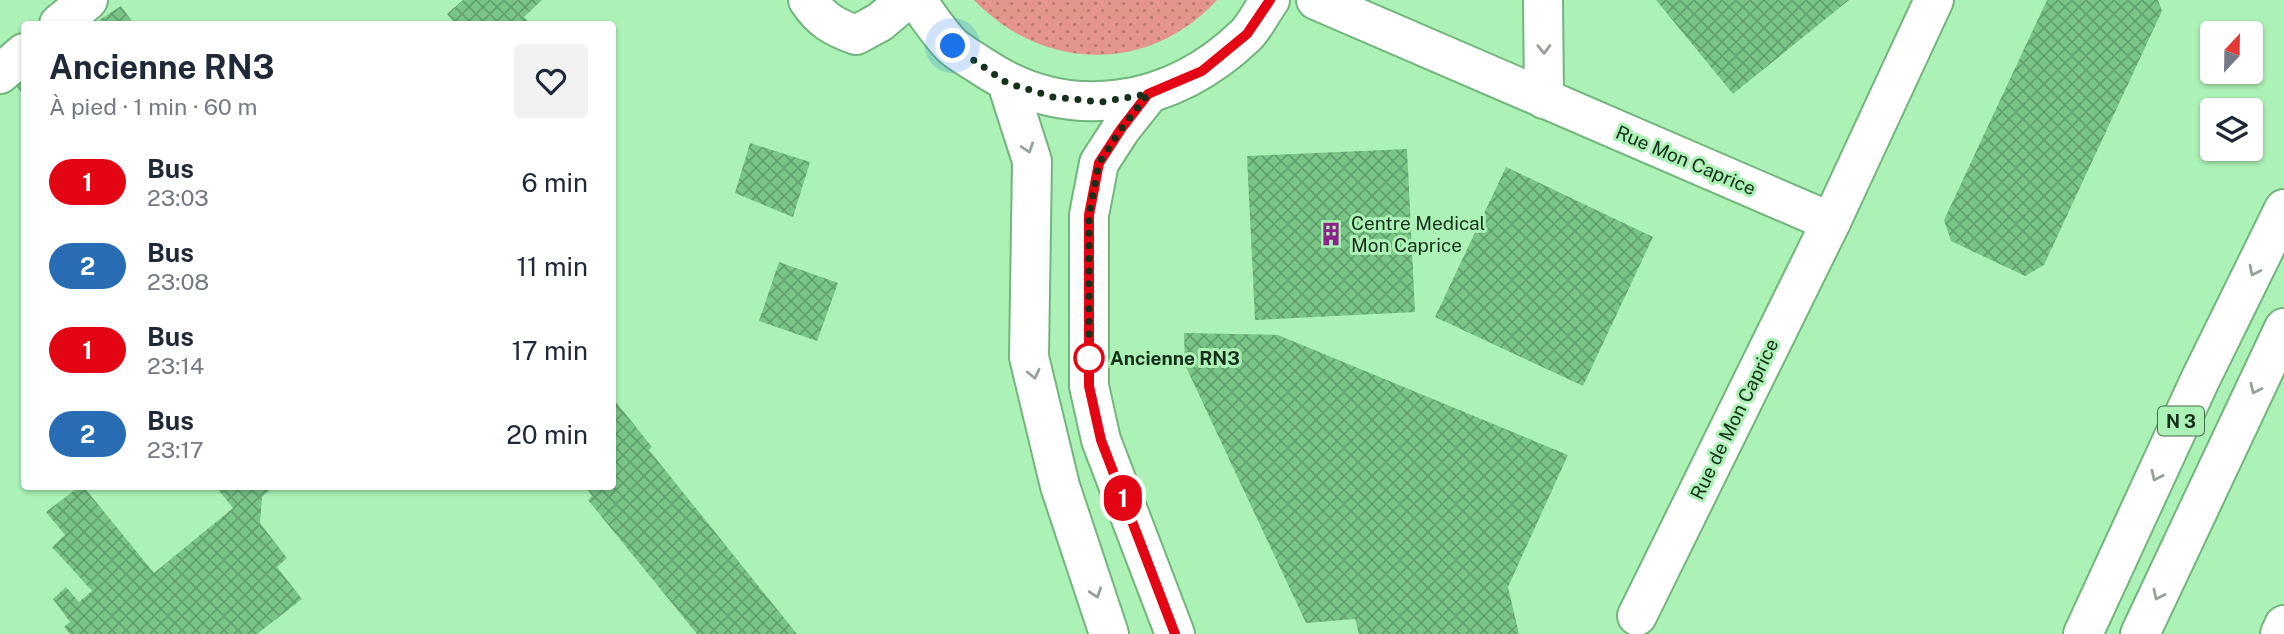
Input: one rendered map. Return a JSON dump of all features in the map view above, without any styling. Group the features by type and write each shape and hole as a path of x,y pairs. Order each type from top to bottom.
{"main road":[{"path":"63,21 88,0"},
{"path":"808,0 817,14 834,27 856,34 880,22 906,0"},
{"path":"916,0 953,46 1007,83 1053,97 1101,102 1148,94 1202,71 1247,34 1270,0"},
{"name":"Rue Mon Caprice","path":"1316,0 1831,222"},
{"path":"1543,0 1544,99"},
{"path":"1831,222 1934,0"},
{"path":"0,74 21,56"},
{"path":"1007,83 1032,162 1029,357 1060,486 1109,634"},
{"path":"1148,94 1099,163 1089,215 1089,386 1101,440 1175,634"},
{"name":"N 3","path":"2083,634 2200,380 2284,209"},
{"name":"Rue de Mon Caprice","path":"1637,616 1831,222"},
{"name":"N 3","path":"2140,634 2284,328"},
{"path":"2280,634 2284,625"}],"shaded area":[{"path":"974,0 1217,0 1190,24 1159,42 1128,52 1095,55 1063,51 1031,40 1001,23"}],"building":[{"path":"463,0 542,0 524,17 528,21 453,21 447,14"},
{"path":"1656,0 1849,0 1733,94"},
{"path":"2047,0 2158,0 2162,11 2044,265 2025,276 1951,241 1944,220"},
{"path":"121,6 132,21 98,21"},
{"path":"21,69 21,92 10,77"},
{"path":"750,143 810,162 793,217 735,193"},
{"name":"Centre Medical Mon Caprice","path":"1407,149 1415,312 1255,320 1247,156"},
{"path":"1506,167 1653,237 1583,386 1435,317"},
{"path":"779,262 838,283 817,341 759,321"},
{"path":"1184,333 1278,335 1568,455 1508,587 1519,634 1359,634 1355,619 1306,623 1185,365"},
{"path":"616,402 652,447 649,450 797,634 697,634 588,500 592,496 588,490 616,490"},
{"path":"75,490 86,490 154,573 233,508 218,490 270,490 262,497 260,523 287,558 277,567 302,599 257,634 70,634 64,627 70,622 53,599 66,587 79,602 92,591 52,547 65,535 46,512"}],"bus line":[{"name":"1","path":"1175,634 1101,440 1089,386 1089,215 1099,163 1148,94 1202,71 1247,34 1270,0"}],"place":[{"name":"Centre Medical Mon Caprice","path":"1331,234"},
{"name":"Ancienne RN3","path":"1089,358"}],"route":[{"path":"953,46 1007,83 1053,97 1101,102 1148,94 1099,163 1089,215 1089,361 1089,358"}]}
